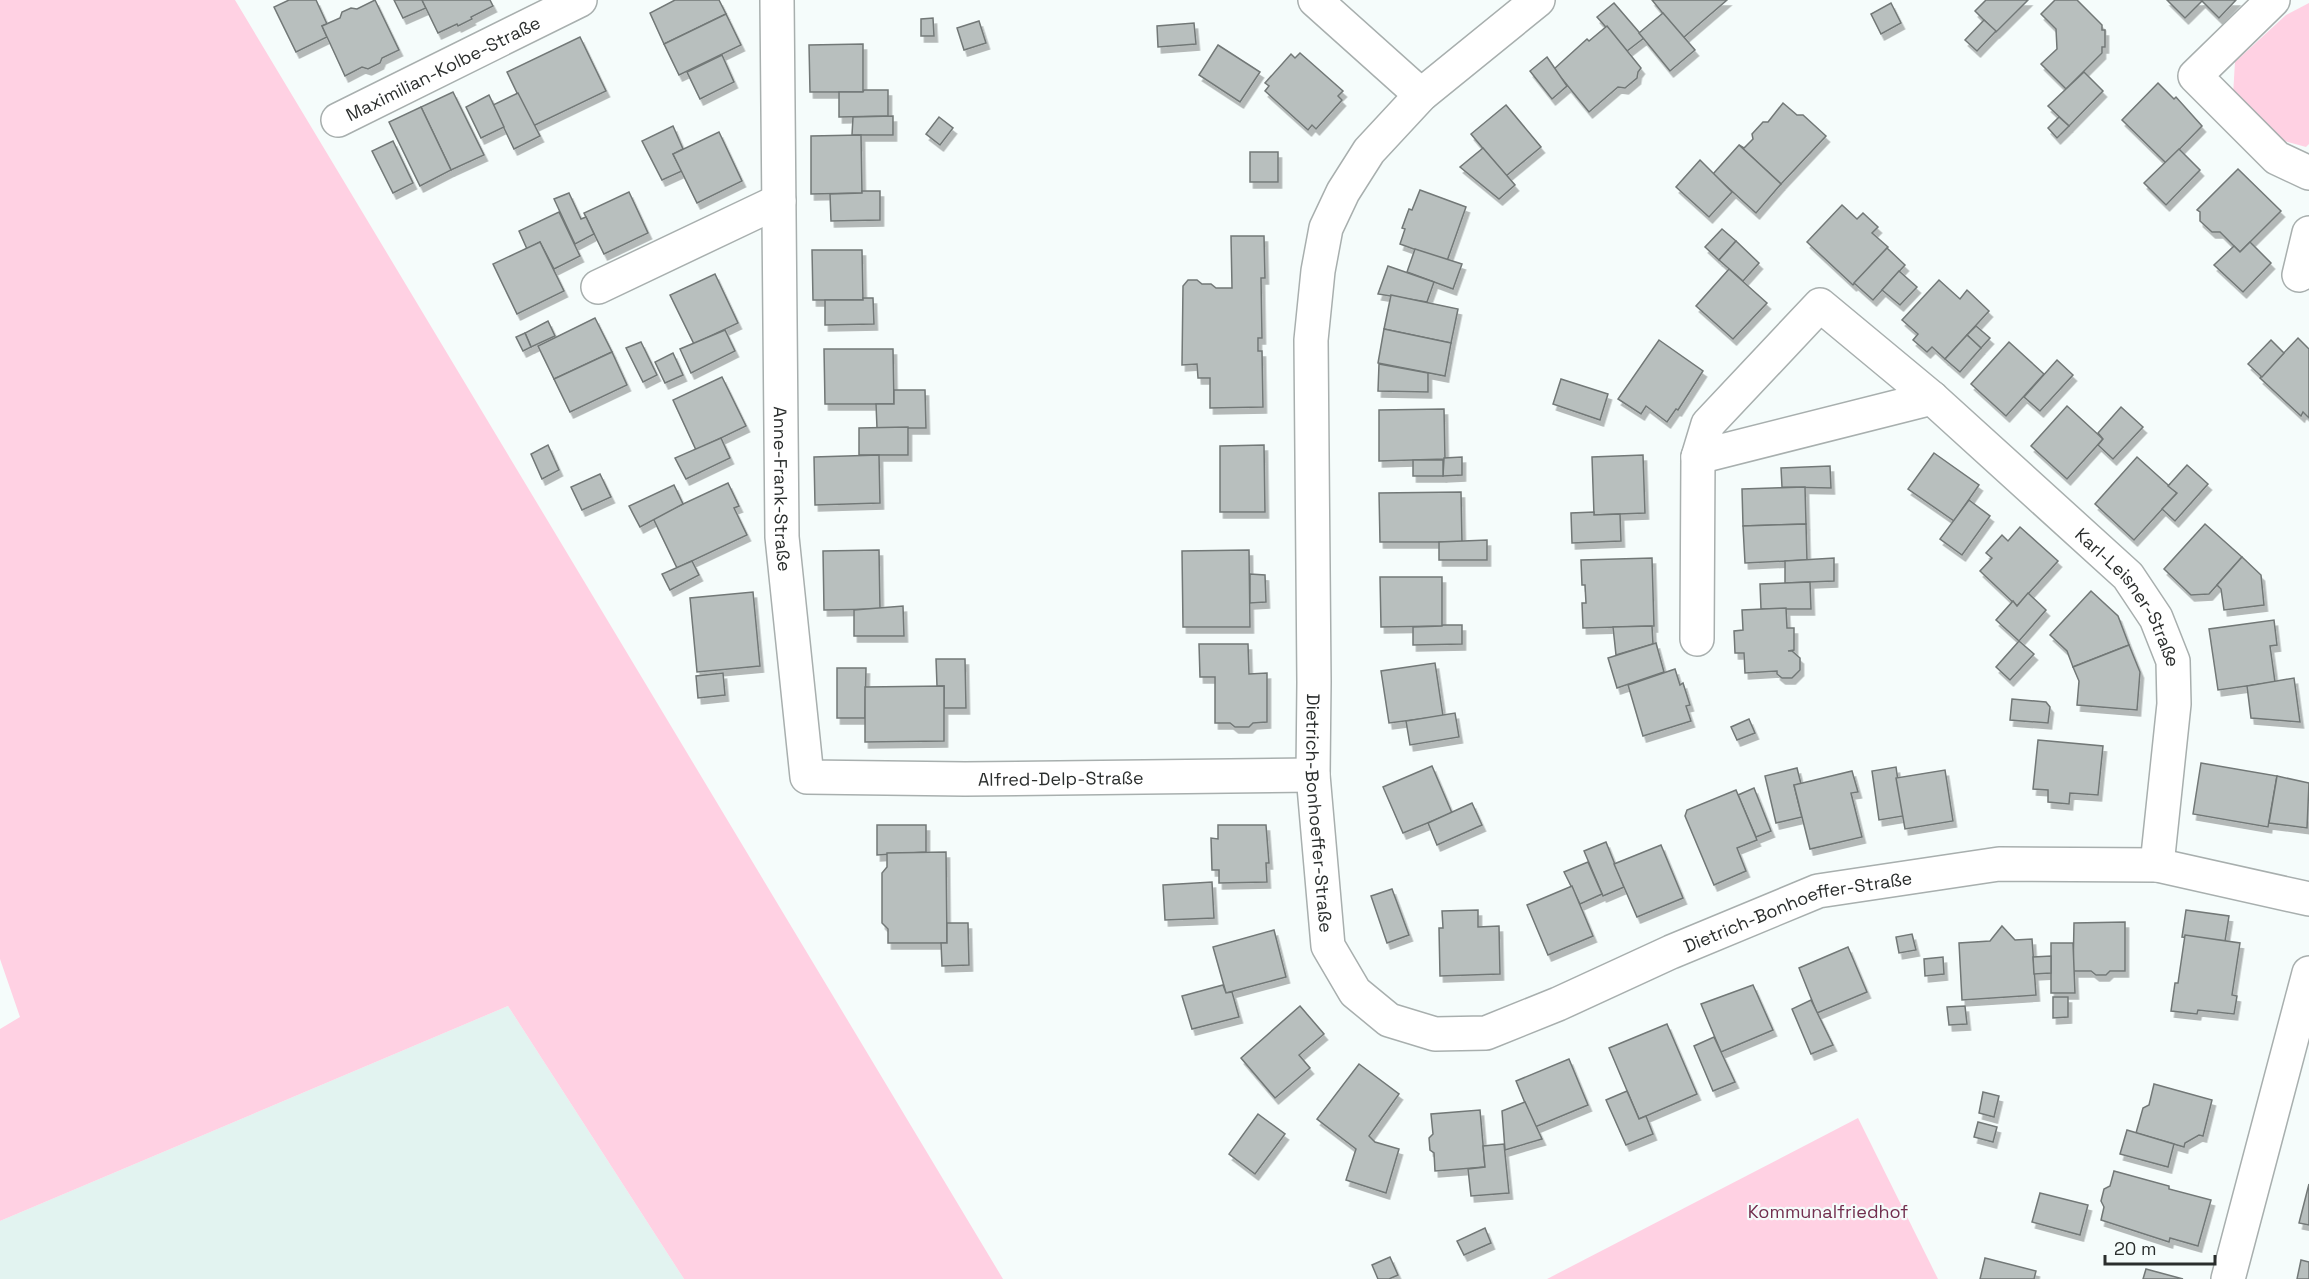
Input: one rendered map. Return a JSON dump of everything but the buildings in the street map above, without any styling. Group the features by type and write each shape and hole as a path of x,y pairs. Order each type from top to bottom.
{"street":[{"name":"Maximilian-Kolbe-Straße","path":"338,120 580,0"},
{"name":"Anne-Frank-Straße","path":"777,0 782,537 807,777"},
{"path":"1315,0 1421,95"},
{"name":"Dietrich-Bonhoeffer-Straße","path":"1538,0 1421,95 1369,151 1343,192 1326,228 1318,271 1311,340 1313,775 1328,946 1356,992 1389,1020 1435,1034 1486,1033 1818,891 1999,864 2157,865 2309,899"},
{"path":"2273,0 2195,76 2277,158 2309,173"},
{"path":"598,287 779,201"},
{"path":"2299,275 2309,233"},
{"name":"Karl-Leisner-Straße","path":"1697,639 1698,457 1708,424 1820,305 1932,398 2128,576 2156,618 2173,661 2174,704 2157,865"},
{"path":"1698,457 1932,398"},
{"name":"Alfred-Delp-Straße","path":"807,777 965,779 1313,775"},
{"path":"2228,1279 2309,973"}],"shaded area":[{"path":"508,1006 684,1279 0,1279 0,1221"}],"green space":[{"path":"0,0 235,0 1003,1279 684,1279 508,1006 0,1221 0,1029 20,1017 0,959"},
{"path":"2309,3 2309,144 2306,147 2281,140 2233,95 2235,62 2286,15"},
{"name":"Kommunalfriedhof","path":"1858,1118 1938,1279 1547,1279"}]}
